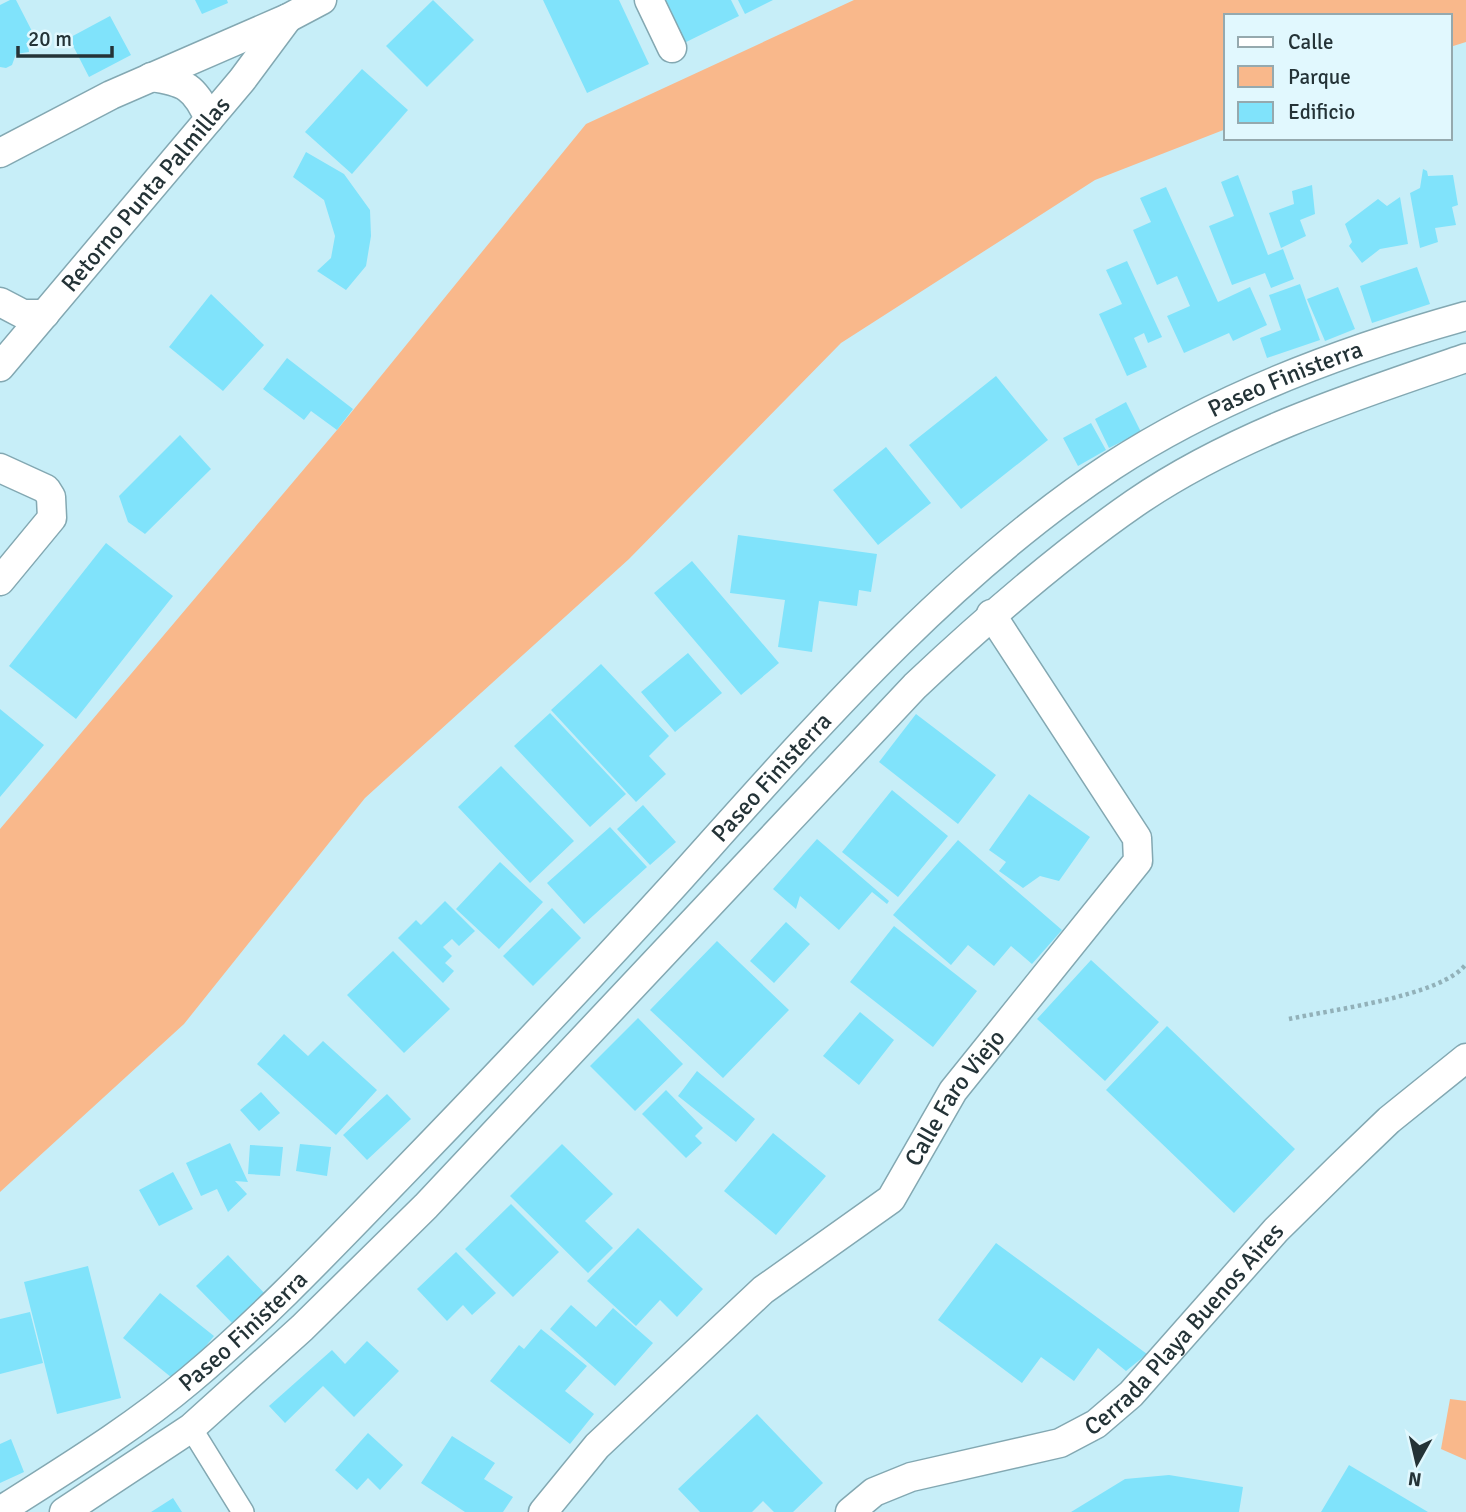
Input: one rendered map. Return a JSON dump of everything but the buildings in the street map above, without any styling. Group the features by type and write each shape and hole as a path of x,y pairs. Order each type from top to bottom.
{"street":[{"name":"Retorno Punta Palmillas","path":"0,153 151,77 288,18 322,0"},
{"path":"649,0 673,48"},
{"name":"Retorno Punta Palmillas","path":"0,367 209,119 288,18"},
{"path":"151,77 180,81 200,99 209,119"},
{"path":"0,302 23,314 45,314"},
{"name":"Paseo Finisterra","path":"0,1511 69,1467 187,1382 279,1301 457,1117 875,667 965,581 1113,466 1264,386 1399,335 1466,316"},
{"name":"Paseo Finisterra","path":"64,1512 191,1428 340,1290 426,1206 807,798 915,686 991,614 1136,502 1194,468 1281,426 1466,358"},
{"path":"1113,466 1136,502"},
{"path":"0,468 46,489 53,505 52,517 0,581"},
{"name":"Calle Faro Viejo","path":"543,1512 597,1446 763,1290 891,1199 953,1091 1138,861 1137,838 991,614"},
{"name":"Cerrada Playa Buenos Aires","path":"850,1512 874,1492 911,1477 1060,1443 1096,1424 1131,1394 1276,1230 1389,1120 1466,1058"},
{"path":"457,1117 485,1141"},
{"path":"191,1428 243,1512"}],"path":[{"path":"1289,1019 1429,989 1461,971 1466,964"}],"green space":[{"path":"854,0 1466,0 1466,42 1452,46 1452,14 1224,14 1224,130 1095,180 841,343 629,559 365,798 184,1024 0,1192 0,829 337,430 586,124"},
{"path":"1450,1399 1466,1401 1466,1460 1441,1449"}]}
